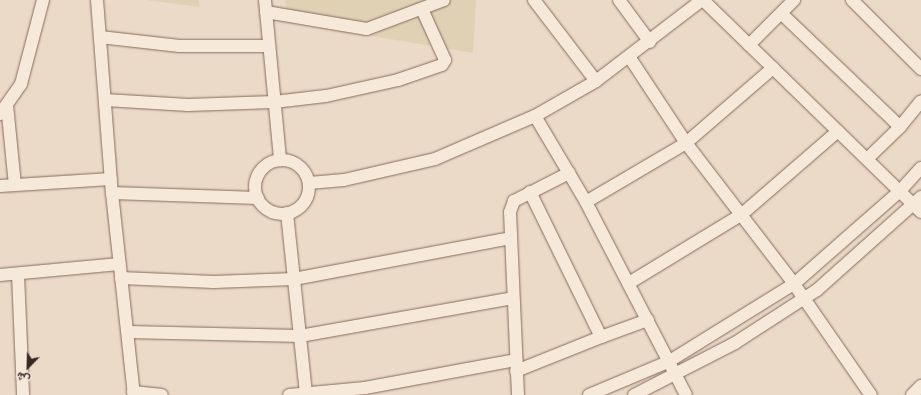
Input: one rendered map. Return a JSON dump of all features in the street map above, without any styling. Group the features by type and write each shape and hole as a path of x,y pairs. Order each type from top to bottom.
{"street":[{"path":"15,184 4,109 21,84 43,0"},
{"path":"97,0 112,193 134,393 162,395"},
{"path":"265,0 280,160"},
{"path":"266,12 367,29 444,0"},
{"path":"534,0 596,81"},
{"path":"619,0 650,42"},
{"path":"309,183 358,177 435,159 535,116 596,81 630,58 702,0 900,191 919,205 804,298 674,376 634,395"},
{"path":"750,45 783,14 794,0"},
{"path":"852,0 921,69"},
{"path":"105,100 188,105 274,102 363,89 442,65 445,57 422,9"},
{"path":"783,14 900,127"},
{"path":"100,37 179,46 269,46"},
{"path":"630,58 686,143 794,284 871,395"},
{"path":"586,202 686,143 773,68"},
{"path":"867,159 900,127 921,101"},
{"path":"535,116 586,202 648,320 674,376 686,395"},
{"path":"629,283 742,215 838,131"},
{"path":"280,160 297,165 309,183 302,206 287,213 270,211 258,198 256,189 260,172 280,160"},
{"path":"589,395 668,362 794,284 900,191 921,168"},
{"path":"518,395 510,238 512,205 530,192 569,173"},
{"path":"0,186 111,179"},
{"path":"530,192 601,337"},
{"path":"112,193 258,198"},
{"path":"287,213 306,394"},
{"path":"121,278 214,282 294,279 510,238"},
{"path":"0,275 119,264"},
{"path":"18,274 23,395"},
{"path":"128,332 300,336 513,298"},
{"path":"289,395 365,388 516,365 648,320"},
{"path":"912,395 921,386"}],"shaded area":[{"path":"146,0 199,0 200,7"},
{"path":"285,0 476,0 473,53 289,22"}]}
